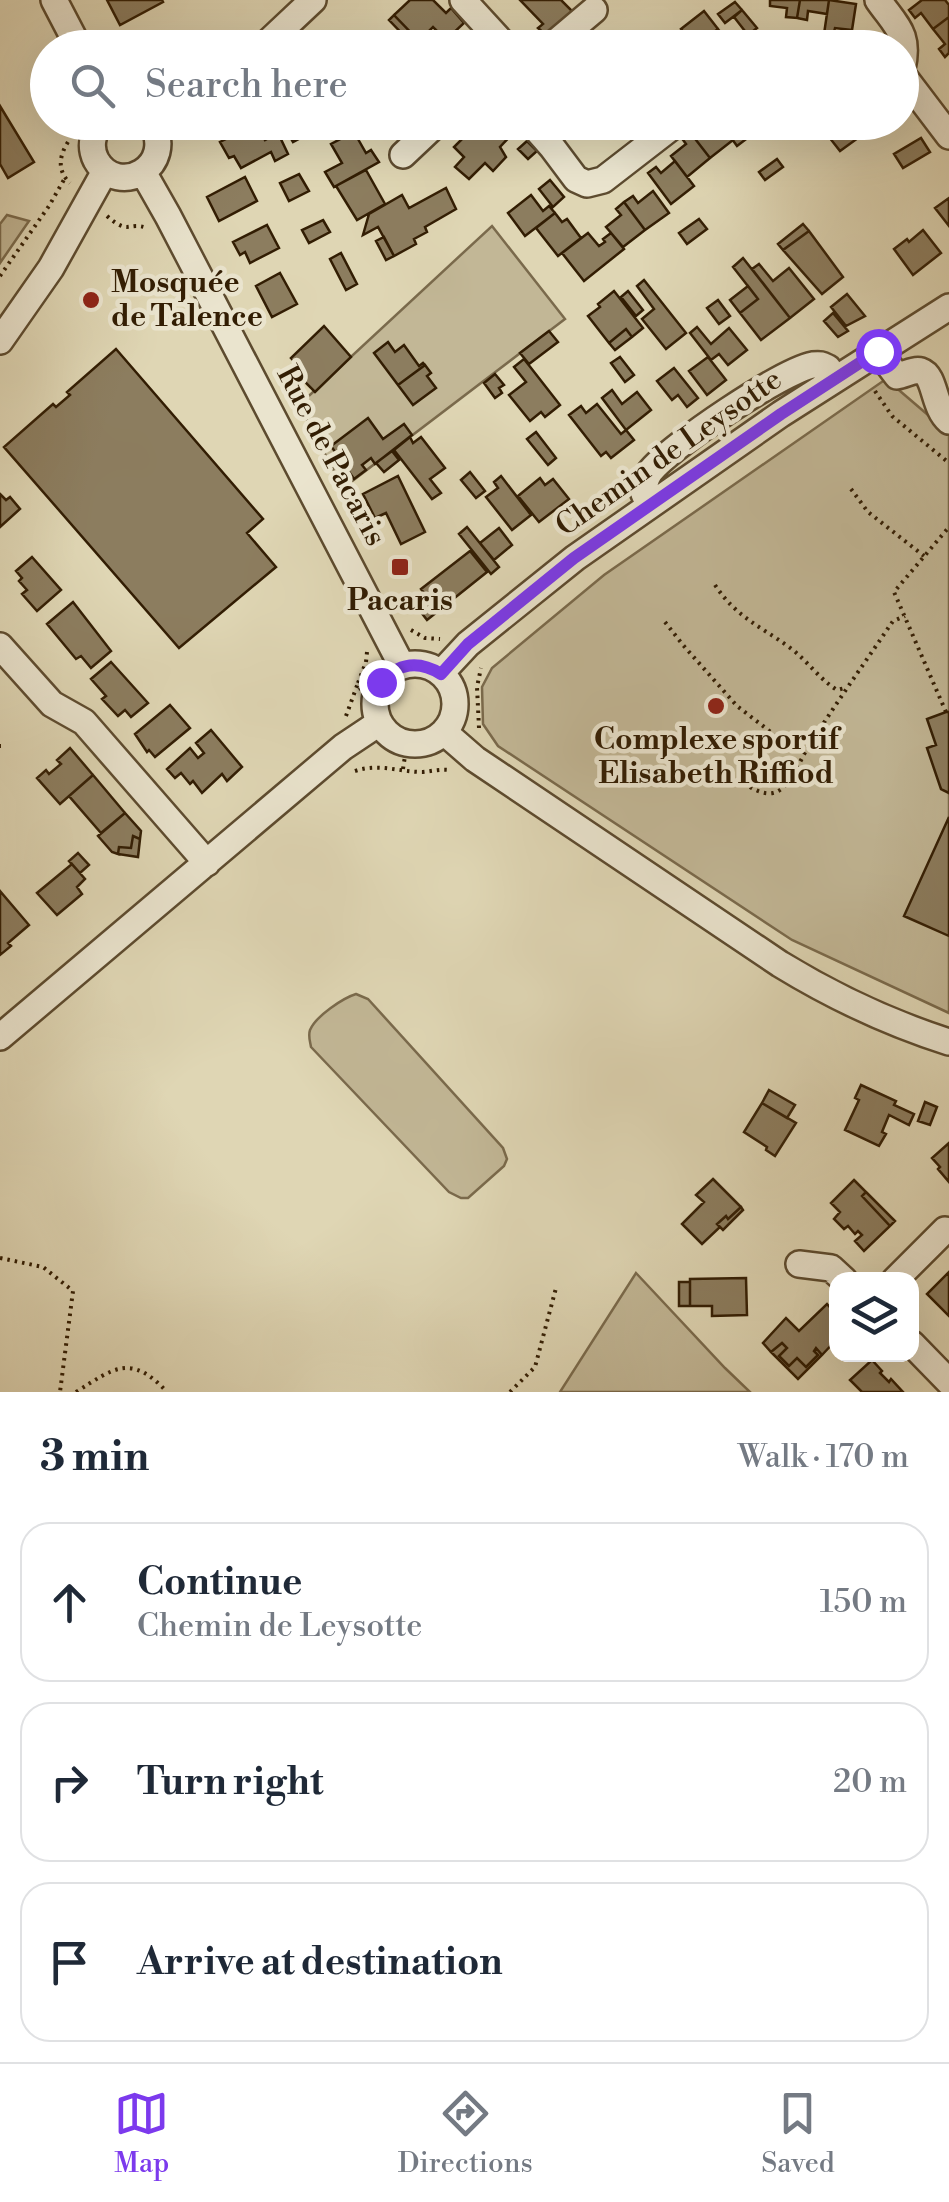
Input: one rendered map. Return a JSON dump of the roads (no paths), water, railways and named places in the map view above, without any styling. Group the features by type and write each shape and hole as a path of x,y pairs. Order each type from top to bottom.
{"street":[{"path":"54,0 69,30"},
{"path":"281,30 313,0"},
{"path":"463,0 490,30"},
{"path":"878,0 899,30"},
{"path":"570,30 594,10"},
{"path":"919,95 949,136"},
{"path":"92,140 98,164 124,178 143,172 156,159 158,140"},
{"path":"403,154 418,140"},
{"path":"546,140 576,178 586,184 603,180 655,140"},
{"path":"0,341 51,268 105,171"},
{"name":"Rue de Pacaris","path":"143,172 402,666"},
{"name":"Chemin de Leysotte","path":"441,674 468,644 538,586 650,504 835,379 884,360 949,307"},
{"path":"884,360 896,376 917,371 925,374 934,390 939,413 949,421"},
{"path":"0,646 52,704 84,722 208,863"},
{"path":"402,666 430,666 441,674 454,696 451,721 444,732 422,743 407,743 387,733 366,689 402,666"},
{"path":"0,1037 344,747 379,723"},
{"path":"444,732 476,759 795,974 900,1026 949,1042"},
{"path":"902,1272 944,1230"},
{"path":"799,1264 835,1272"},
{"path":"919,1351 949,1382"}],"place":[{"name":"Mosquée de Talence","path":"91,300"},
{"name":"Pacaris","path":"400,567"},
{"name":"Complexe sportif Elisabeth Riffiod","path":"716,706"}]}
